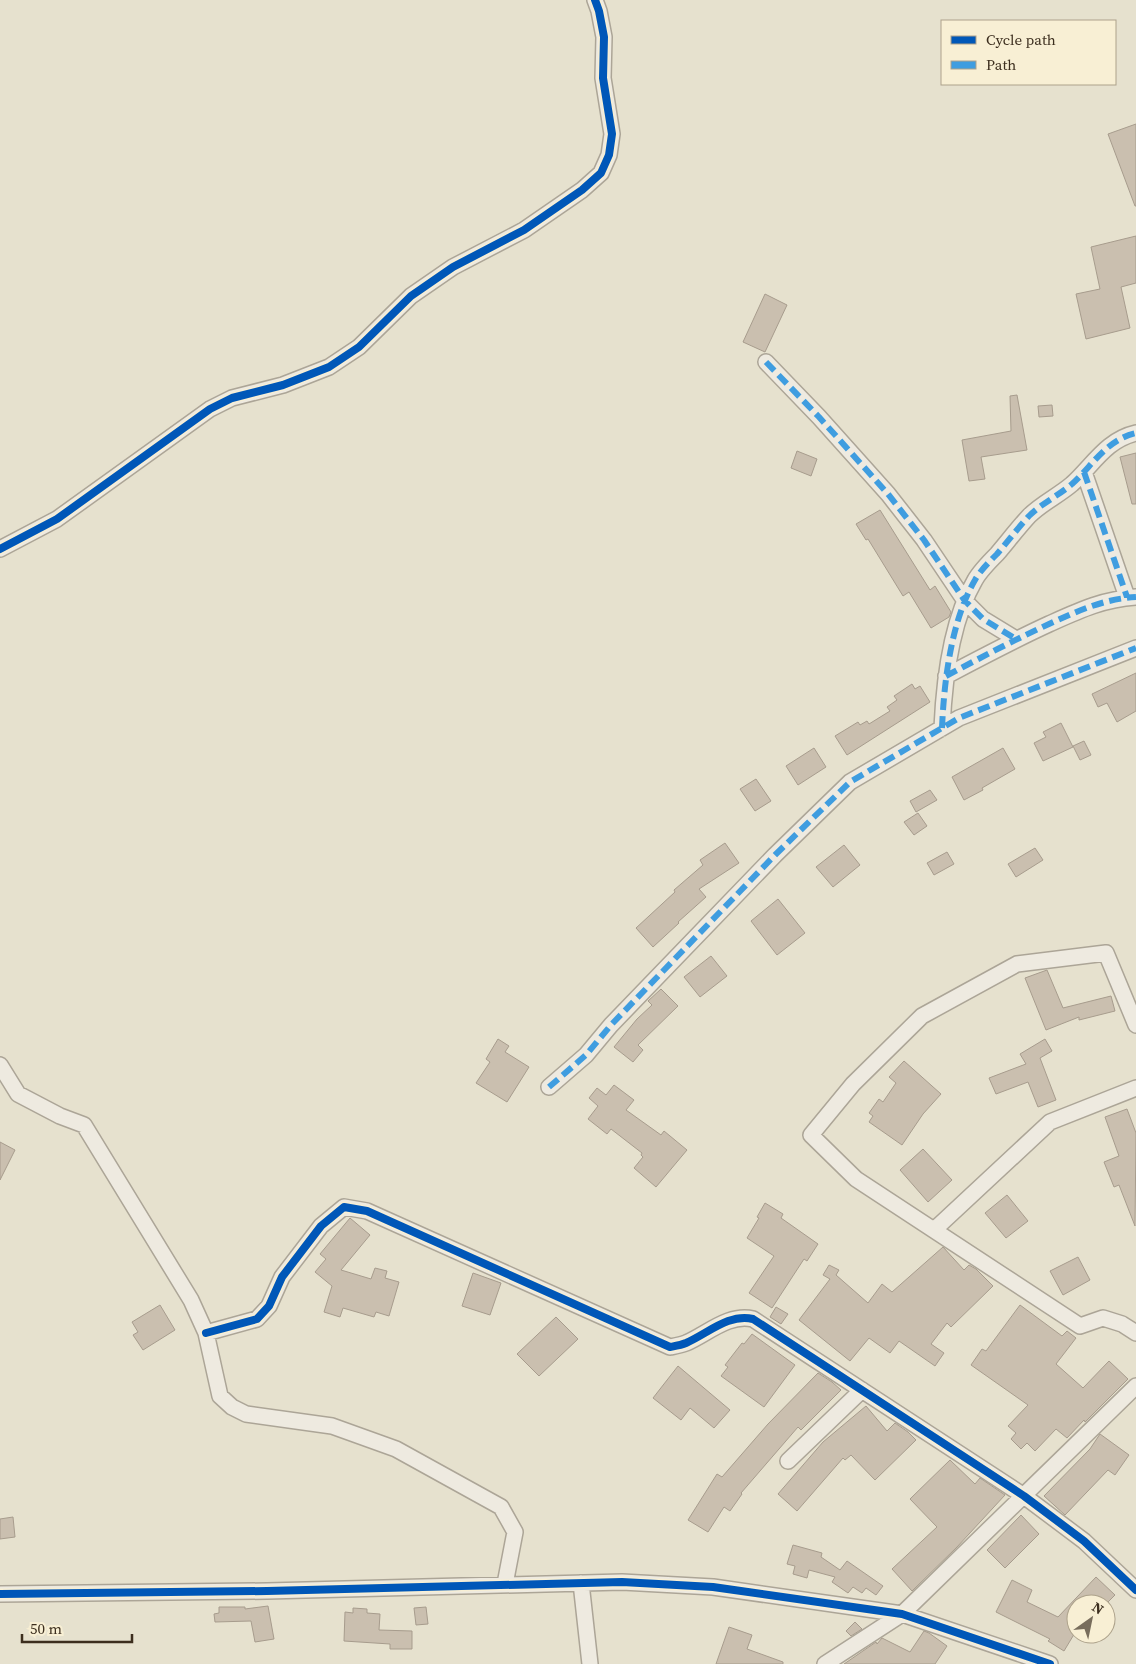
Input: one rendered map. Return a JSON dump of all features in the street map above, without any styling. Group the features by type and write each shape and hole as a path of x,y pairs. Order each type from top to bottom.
{"street":[{"path":"0,549 57,519 210,409 232,398 283,385 329,367 359,348 411,296 453,267 524,230 595,179 601,173 609,155 612,134 603,78 604,37 595,0"},
{"path":"766,362 819,417 888,494 924,540 965,601 983,619 1016,639"},
{"path":"942,728 946,676 954,636 968,593 976,578 1029,516 1044,503 1070,486 1105,448 1117,440 1136,433"},
{"path":"946,676 1016,639 1090,606 1132,597 1084,472"},
{"path":"549,1087 586,1055 611,1025 755,876 850,782 959,718 1136,648"},
{"path":"1136,1025 1106,953 1017,964 922,1016 854,1084 812,1135 856,1179 1080,1326 1103,1318 1122,1324 1136,1332"},
{"path":"0,1065 18,1094 84,1126 191,1300 206,1334 220,1396 232,1407 246,1414 332,1426 396,1449 501,1506 515,1532 505,1584"},
{"path":"934,1230 1050,1122 1136,1088"},
{"path":"206,1334 257,1319 269,1306 282,1277 321,1226 344,1207 367,1211 670,1347 684,1344 727,1322 744,1317 753,1319 1024,1496 1084,1541 1136,1590"},
{"path":"825,1664 902,1614 1136,1386"},
{"path":"788,1461 862,1390"},
{"path":"0,1594 267,1591 622,1582 713,1587 902,1614 1050,1664"},
{"path":"581,1583 590,1664"}],"building":[{"path":"1136,124 1136,206 1135,206 1108,134"},
{"path":"1136,236 1136,283 1121,287 1130,328 1086,339 1076,294 1100,289 1091,247"},
{"path":"765,294 787,305 765,352 743,342"},
{"path":"1017,395 1027,450 981,457 985,479 969,481 962,440 1011,431 1010,396"},
{"path":"1052,405 1053,416 1039,417 1038,406"},
{"path":"797,451 817,459 811,476 791,468"},
{"path":"1136,453 1136,504 1132,504 1120,457"},
{"path":"880,510 930,590 935,586 951,612 949,617 931,628 909,592 903,596 868,539 866,540 856,524"},
{"path":"1136,673 1136,711 1117,722 1107,703 1098,707 1092,694"},
{"path":"912,684 915,689 920,686 930,702 847,755 835,736 858,722 860,725 867,721 869,724 890,711 887,707 897,700 894,696"},
{"path":"1061,723 1073,747 1043,761 1034,743 1046,737 1043,732"},
{"path":"1084,741 1091,755 1080,760 1073,746"},
{"path":"814,748 826,767 798,785 786,766"},
{"path":"1003,748 1015,769 964,800 952,777"},
{"path":"756,779 771,801 755,811 740,789"},
{"path":"930,790 937,800 916,812 910,801"},
{"path":"918,813 927,826 914,835 904,822"},
{"path":"725,843 739,863 699,889 706,897 653,947 636,928 675,892 674,890 703,865 700,860"},
{"path":"844,845 860,865 833,887 816,867"},
{"path":"1035,848 1043,860 1016,877 1008,864"},
{"path":"947,852 954,864 934,875 927,863"},
{"path":"778,899 805,933 777,955 751,921"},
{"path":"711,956 727,976 700,997 684,977"},
{"path":"1047,970 1063,1008 1111,996 1115,1011 1079,1020 1079,1017 1046,1030 1025,978"},
{"path":"661,989 678,1006 638,1045 643,1050 633,1062 614,1047 637,1019 652,1005 648,1001"},
{"path":"498,1039 509,1046 505,1052 529,1067 507,1102 476,1083 490,1062 486,1059"},
{"path":"1045,1039 1052,1051 1040,1058 1056,1100 1038,1107 1028,1082 996,1094 989,1078 1026,1064 1020,1054"},
{"path":"904,1061 941,1094 923,1114 902,1145 869,1122 873,1116 869,1113 879,1099 883,1102 896,1083 889,1077"},
{"path":"614,1085 634,1100 626,1110 661,1135 664,1131 687,1150 656,1187 634,1168 643,1157 642,1153 611,1129 607,1134 588,1119 598,1106 589,1098 597,1088 606,1095"},
{"path":"1127,1109 1136,1133 1135,1226 1119,1185 1114,1187 1104,1162 1119,1156 1105,1117"},
{"path":"0,1142 15,1150 0,1180"},
{"path":"923,1149 952,1180 928,1202 900,1170"},
{"path":"1007,1195 1028,1221 1006,1238 985,1213"},
{"path":"765,1203 783,1214 781,1218 818,1244 807,1261 804,1259 772,1308 749,1293 774,1256 747,1238 759,1218 757,1217"},
{"path":"350,1218 370,1235 341,1270 371,1279 375,1268 387,1271 385,1278 399,1282 389,1316 376,1312 374,1317 343,1308 340,1317 324,1312 332,1286 315,1272 326,1259 320,1254"},
{"path":"943,1247 964,1270 969,1265 976,1269 993,1286 951,1327 947,1323 931,1344 944,1353 935,1366 899,1341 890,1353 869,1338 850,1361 799,1320 830,1279 823,1275 829,1265 839,1270 836,1275 868,1303 882,1284 892,1292"},
{"path":"1078,1257 1090,1280 1063,1295 1050,1271"},
{"path":"473,1273 501,1283 490,1315 462,1306"},
{"path":"160,1305 175,1330 143,1350 133,1335 138,1332 132,1322"},
{"path":"1020,1305 1062,1336 1067,1331 1076,1338 1056,1364 1083,1388 1109,1361 1128,1379 1067,1438 1056,1429 1035,1451 1027,1443 1021,1449 1011,1439 1016,1433 1008,1426 1028,1405 971,1365 982,1349 986,1351"},
{"path":"776,1307 788,1314 781,1324 770,1317"},
{"path":"556,1317 578,1339 539,1376 517,1354"},
{"path":"752,1334 795,1365 764,1407 721,1376 728,1367 725,1365 742,1343 744,1344"},
{"path":"678,1366 730,1410 714,1428 690,1408 681,1420 653,1398"},
{"path":"818,1373 841,1390 801,1430 798,1427 741,1493 730,1511 724,1507 708,1532 688,1520 717,1474 722,1477 768,1424"},
{"path":"866,1406 887,1431 895,1423 916,1440 875,1480 851,1455 845,1460 843,1458 797,1511 778,1494 823,1442"},
{"path":"1100,1434 1129,1455 1115,1475 1108,1470 1065,1515 1044,1496 1090,1449"},
{"path":"950,1460 975,1484 980,1478 1005,1495 957,1547 912,1591 892,1569 937,1527 910,1499"},
{"path":"1021,1515 1039,1534 1005,1568 987,1550"},
{"path":"13,1517 15,1537 0,1539 0,1519"},
{"path":"793,1545 822,1553 821,1557 840,1570 847,1561 883,1586 876,1595 866,1588 862,1593 853,1587 848,1593 832,1582 835,1577 809,1570 807,1578 793,1574 795,1566 787,1564"},
{"path":"1096,1577 1114,1594 1080,1594"},
{"path":"1012,1580 1032,1590 1027,1602 1058,1617 1066,1609 1066,1644 1068,1644 1064,1651 1048,1641 1050,1639 996,1612"},
{"path":"268,1606 274,1639 255,1642 251,1621 215,1622 214,1614 219,1613 219,1607 245,1607 245,1609"},
{"path":"426,1607 428,1624 416,1625 414,1608"},
{"path":"353,1608 367,1609 367,1613 380,1614 379,1630 412,1631 412,1649 390,1649 390,1644 344,1641 345,1612 353,1613"},
{"path":"855,1622 862,1629 851,1636 846,1631"},
{"path":"729,1627 752,1635 747,1649 783,1662 783,1664 716,1664"},
{"path":"924,1631 947,1646 935,1664 844,1664 876,1642 877,1644 882,1638 910,1652"}],"marked path":[{"path":"766,362 819,417 888,494 924,540 965,601 983,619 1016,639"},
{"path":"942,728 950,652 960,614 977,577 1034,511 1072,484 1108,447 1125,436 1136,433"},
{"path":"1084,472 1127,597"},
{"path":"946,676 1023,636 1091,606 1113,600 1136,597"},
{"path":"549,1087 586,1055 611,1025 775,855 850,782 959,718 1136,648"}],"cycle path":[{"path":"0,549 57,519 210,409 232,398 283,385 329,367 359,347 411,296 453,267 524,230 582,190 601,173 609,155 612,134 603,78 604,37 595,0"},
{"path":"206,1333 257,1319 269,1306 282,1277 321,1226 344,1207 367,1211 670,1347 686,1343 718,1325 735,1319 753,1319 1024,1496 1084,1541 1136,1590"},
{"path":"0,1594 267,1591 622,1582 713,1587 902,1614 1050,1664"}]}
